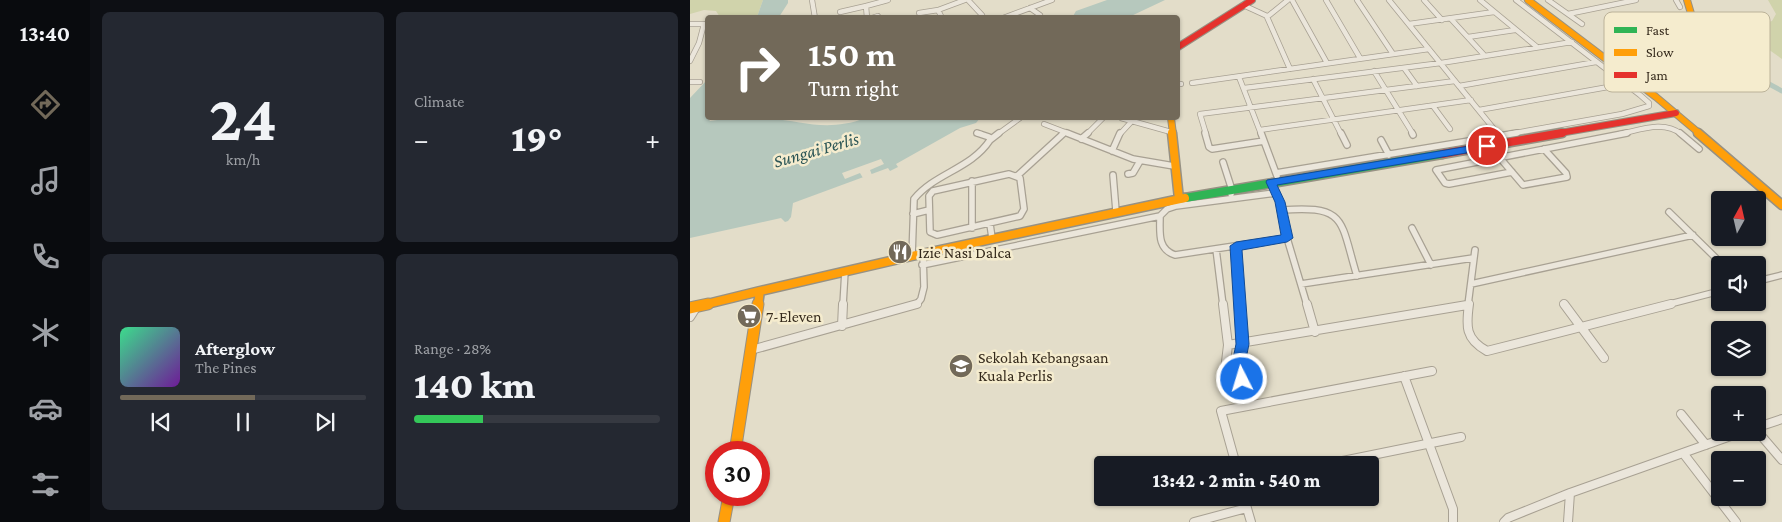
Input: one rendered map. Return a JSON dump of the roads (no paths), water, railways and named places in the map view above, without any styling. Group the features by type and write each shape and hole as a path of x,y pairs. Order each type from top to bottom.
{"street":[{"path":"812,0 814,15"},
{"path":"840,12 888,0"},
{"path":"919,13 938,10 967,0 982,15"},
{"path":"1011,15 1052,0"},
{"path":"1180,46 1252,0"},
{"path":"1267,16 1290,0 1327,64"},
{"path":"1326,0 1360,58"},
{"path":"1358,0 1394,54"},
{"path":"1389,0 1479,110 1506,141 1522,153"},
{"path":"1424,0 1442,20"},
{"path":"1480,0 1537,48"},
{"path":"1516,0 1570,42 1604,60"},
{"path":"1528,0 1580,40 1604,63"},
{"path":"1548,0 1582,24"},
{"path":"1568,14 1636,0"},
{"path":"1676,0 1680,7"},
{"path":"1688,0 1692,12"},
{"path":"1243,5 1267,16 1290,69"},
{"path":"866,6 866,15"},
{"path":"1030,8 1040,15"},
{"path":"938,10 940,15"},
{"path":"1409,24 1494,12"},
{"path":"1451,19 1485,56"},
{"path":"690,24 704,24 699,43 690,61"},
{"path":"1468,37 1515,30"},
{"path":"1244,88 1441,63 1580,40"},
{"path":"1192,83 1429,49"},
{"path":"1264,141 1212,149 1209,147 1200,114 1251,106 1457,83 1604,59"},
{"path":"1404,68 1417,86"},
{"path":"1374,72 1413,135"},
{"path":"1239,77 1264,141 1274,184 1285,210 1287,238 1314,332"},
{"path":"1313,79 1347,146"},
{"path":"690,82 700,82"},
{"path":"1479,110 1604,88"},
{"path":"1506,141 1622,114 1650,105 1635,92"},
{"path":"1650,92 1782,205"},
{"path":"1260,130 1471,100"},
{"path":"1659,116 1663,108 1660,100"},
{"path":"1433,106 1450,129"},
{"path":"1274,184 1408,156 1630,122 1676,113"},
{"path":"1622,114 1630,122"},
{"path":"1659,116 1692,127"},
{"path":"912,256 914,199 919,192 970,162 983,150 990,140 1017,120"},
{"path":"1081,139 1101,120"},
{"path":"1128,120 1171,132"},
{"path":"1171,120 1174,166 1179,199"},
{"path":"1112,152 1121,131 1132,121"},
{"path":"1044,124 1112,152 1140,161 1174,166"},
{"path":"1512,172 1449,184 1445,183 1436,170 1663,126 1676,130 1699,149"},
{"path":"977,132 988,137 990,140"},
{"path":"1017,176 1065,132"},
{"path":"1380,140 1390,155"},
{"path":"1500,158 1521,184 1526,185 1566,177 1566,173 1544,150"},
{"path":"922,265 1160,216 1171,207 1390,155 1408,156"},
{"path":"1128,174 1133,173 1140,161"},
{"path":"1223,162 1231,194"},
{"path":"1008,174 1017,176 1020,178 1023,189 1024,209 1016,218 933,235 930,232 929,196 933,191 1008,174"},
{"path":"1113,175 1116,211"},
{"path":"972,181 972,228"},
{"path":"690,317 693,307 845,271 1116,211 1179,199 1231,194"},
{"path":"1285,210 1312,209 1330,214 1339,220 1357,276"},
{"path":"913,214 929,210"},
{"path":"1669,212 1714,256"},
{"path":"1104,214 1107,226"},
{"path":"1160,216 1162,246 1167,253 1181,255 1287,238"},
{"path":"990,224 992,238"},
{"path":"1412,228 1431,265"},
{"path":"1471,284 1693,235"},
{"path":"1236,246 1243,344 1239,359 1249,404"},
{"path":"1216,250 1228,345 1226,370"},
{"path":"1475,250 1466,319 1468,332 1484,350 1503,348 1711,293"},
{"path":"751,350 917,304 924,290 923,254"},
{"path":"1300,284 1473,258"},
{"path":"842,326 845,271"},
{"path":"1766,279 1782,275"},
{"path":"737,441 760,291"},
{"path":"1564,304 1604,358"},
{"path":"1228,345 1467,305"},
{"path":"1234,456 1221,411 1249,404 1432,371"},
{"path":"1404,376 1453,509 1453,522"},
{"path":"1681,414 1706,445"},
{"path":"1766,424 1782,419"},
{"path":"1367,456 1461,437"},
{"path":"1504,522 1508,518 1570,493 1717,441"},
{"path":"1766,441 1782,460"},
{"path":"1683,453 1736,522"},
{"path":"1568,522 1570,493"},
{"path":"724,522 727,506"},
{"path":"1194,522 1247,508 1251,522"}],"water":[{"path":"763,0 788,0 780,15 758,15"},
{"path":"1107,0 1165,0 1133,15 1074,15 1076,11"},
{"name":"Sungai Perlis","path":"705,82 705,120 710,121 782,120 828,125 859,120 978,120 976,123 960,128 896,164 898,167 890,171 888,168 793,203 791,217 788,221 785,222 781,218 690,238 690,98"}],"waterway":[{"path":"1770,85 1782,91"}],"place":[{"name":"Izie Nasi Dalca","path":"900,252"},
{"name":"7-Eleven","path":"749,316"},
{"name":"Sekolah Kebangsaan Kuala Perlis","path":"961,366"}]}
